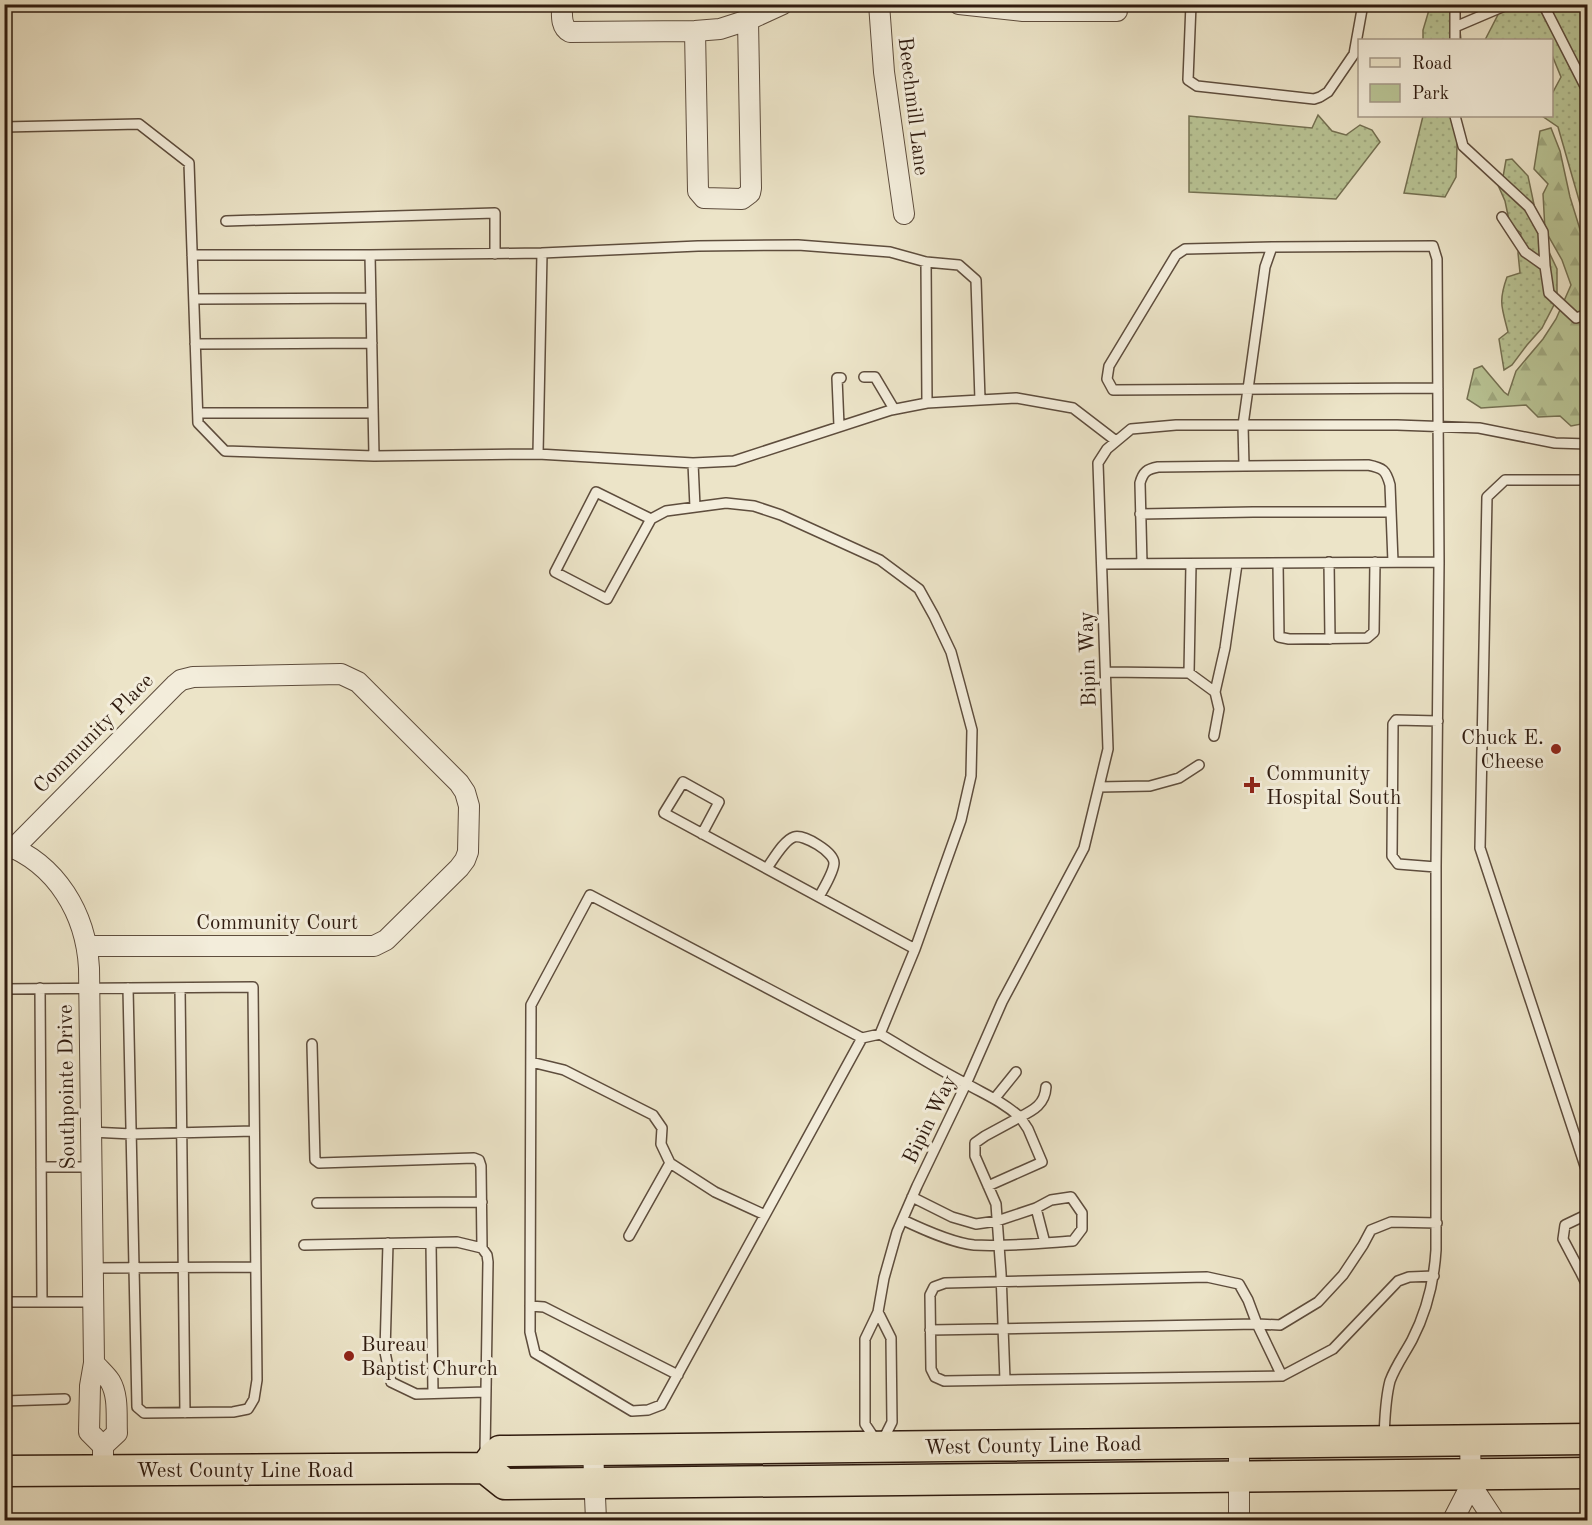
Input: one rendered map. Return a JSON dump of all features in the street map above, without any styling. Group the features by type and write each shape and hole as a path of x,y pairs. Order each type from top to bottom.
{"main road":[{"name":"West County Line Road","path":"485,1468 500,1451 1587,1440"},
{"name":"West County Line Road","path":"4,1472 103,1458 485,1468 506,1484 1239,1476 1471,1480 1587,1473"}],"street":[{"path":"562,4 563,25 570,32 720,29 748,20 783,4"},
{"name":"Beechmill Lane","path":"879,4 884,72 904,214"},
{"path":"958,4 1023,11 1117,11"},
{"path":"695,31 698,191 704,198 742,199 750,193 751,188 748,20"},
{"name":"Community Place","path":"9,849 181,680 193,677 341,674 358,682 463,788 469,806 469,846 466,857"},
{"name":"Southpointe Drive","path":"9,849 35,861 59,884 75,909 87,946 94,1364 90,1386 90,1432 103,1458"},
{"name":"Community Court","path":"87,946 374,946 386,940 459,868 466,857"},
{"path":"94,1364 109,1381 116,1401 117,1433 103,1458"},
{"path":"1453,1521 1471,1480 1470,1441"},
{"path":"1239,1444 1239,1521"},
{"path":"879,1447 881,1480"},
{"path":"593,1450 596,1521"},
{"path":"1471,1480 1494,1521"}],"lane":[{"path":"1191,4 1188,80 1197,86 1314,99 1328,92 1354,54 1363,4"},
{"path":"1455,4 1455,39"},
{"path":"1455,27 1509,4"},
{"path":"1543,4 1587,92"},
{"path":"1455,117 1463,146 1529,207 1544,232 1549,293 1576,318 1587,314"},
{"path":"4,127 140,124 189,163 198,423 225,451 374,456 538,454 693,463 734,461 894,409 927,403 1016,398 1073,408 1116,441"},
{"path":"226,221 495,213 495,254"},
{"path":"1502,217 1525,252 1545,266"},
{"path":"192,255 495,254 698,246 798,245 890,252 926,262 959,266 976,280 980,400"},
{"path":"1384,1442 1385,1404 1391,1379 1413,1339 1424,1312 1434,1276 1437,1223 1436,867 1439,426 1437,259 1433,246 1185,249 1176,255 1109,366 1107,379 1113,390 1438,388"},
{"path":"1244,466 1243,425 1265,267 1272,247"},
{"path":"538,454 542,253"},
{"path":"370,255 374,456"},
{"path":"926,262 927,403"},
{"path":"194,299 371,298"},
{"path":"195,344 372,343"},
{"path":"864,377 875,377 894,409"},
{"path":"839,426 837,378 841,378"},
{"path":"198,413 374,413"},
{"name":"Bipin Way","path":"879,1447 865,1424 865,1339 878,1312 887,1267 912,1197 1002,1002 1084,848 1108,749 1098,463 1107,449 1131,429 1176,425 1396,424 1479,428 1555,443 1587,444"},
{"path":"693,463 695,507"},
{"path":"1142,564 1140,483 1142,474 1148,469 1158,467 1368,465 1379,467 1388,474 1393,562"},
{"path":"1587,480 1505,480 1487,497 1480,848 1587,1175"},
{"path":"651,519 596,492 555,572 607,599 651,519 666,511 726,503 754,506 880,560 919,588 951,652 972,730 971,776 961,820 915,949 880,1034"},
{"path":"1140,514 1391,512"},
{"path":"1329,562 1330,639"},
{"path":"1278,563 1280,637 1330,639 1367,638 1374,633 1375,562"},
{"path":"1102,564 1439,562"},
{"path":"1189,673 1191,564"},
{"path":"1214,736 1219,709 1215,692 1226,648 1237,564"},
{"path":"1106,672 1189,673 1215,692"},
{"path":"1436,867 1398,864 1392,856 1393,724 1396,720 1438,721"},
{"path":"1099,788 1150,786 1179,778 1199,765"},
{"path":"702,834 719,802 683,782 664,813 702,834 915,949"},
{"path":"766,868 792,837 805,838 826,850 834,862 833,869 819,897"},
{"path":"862,1038 661,1405 648,1410 632,1411 535,1353 530,1332 531,1005 590,895 862,1038 880,1034 966,1084 996,1098 1020,1117 1042,1162 988,1186"},
{"path":"4,989 89,987 128,987 180,988 253,987 257,1380 254,1399 248,1409 233,1412 144,1413 137,1407 128,987"},
{"path":"40,988 42,1302"},
{"path":"180,988 185,1413"},
{"path":"312,1044 315,1160 319,1163 474,1158 479,1160 482,1248 487,1255 488,1262 485,1468"},
{"path":"531,1062 564,1070 653,1115 662,1128 661,1144 670,1163 715,1192 765,1215"},
{"path":"996,1098 1016,1072"},
{"path":"1005,1380 1002,1282 996,1204 975,1156 975,1143 1042,1103 1046,1087"},
{"path":"91,1132 132,1134 254,1131"},
{"path":"629,1236 670,1163"},
{"path":"41,1167 91,1167"},
{"path":"903,1220 933,1234 972,1245 1073,1241 1082,1229 1082,1213 1071,1197 1051,1200 1036,1208 997,1221 976,1224 952,1217 912,1197"},
{"path":"316,1203 482,1202"},
{"path":"1036,1208 1045,1243"},
{"path":"1587,1214 1565,1225 1563,1239 1584,1272 1587,1287"},
{"path":"930,1330 1280,1325 1318,1302 1343,1275 1371,1230 1392,1222 1437,1223"},
{"path":"304,1245 457,1242 482,1248"},
{"path":"431,1243 433,1393"},
{"path":"388,1244 385,1352 391,1382 416,1394 486,1392"},
{"path":"92,1268 255,1267"},
{"path":"1282,1376 1239,1284 1207,1277 945,1283 934,1287 930,1294 932,1369 935,1377 944,1381 1282,1376 1333,1349 1398,1281 1409,1277 1434,1276"},
{"path":"4,1302 93,1302"},
{"path":"530,1306 544,1307 678,1375"},
{"path":"878,1312 891,1338 892,1422 879,1447"},
{"path":"4,1401 64,1399"}],"green space":[{"path":"1416,5 1457,5 1461,39 1423,39 1423,30 1429,10"},
{"path":"1503,5 1581,5 1587,17 1587,228 1558,127 1543,117 1553,117 1553,92 1561,77 1553,57 1553,39 1486,39"},
{"path":"1318,115 1332,131 1346,135 1360,125 1372,130 1380,142 1336,199 1189,192 1189,116 1312,128"},
{"path":"1423,117 1458,117 1456,177 1445,197 1404,193"},
{"path":"1551,128 1560,151 1570,197 1587,252 1587,423 1571,426 1560,416 1538,417 1526,405 1481,408 1467,399 1474,369 1482,366 1508,395 1516,371 1543,339 1556,319 1571,285 1562,260 1545,230 1543,194 1548,184 1534,169 1540,131"},
{"path":"1512,159 1528,176 1540,233 1557,269 1557,299 1542,328 1512,365 1504,370 1499,339 1508,332 1502,299 1507,277 1520,273 1518,253 1521,233 1510,225 1505,201 1498,185 1503,177 1506,160"}],"place":[{"name":"Chuck E. Cheese","path":"1556,749"},
{"name":"Community Hospital South","path":"1252,785"},
{"name":"Bureau Baptist Church","path":"349,1356"}]}
